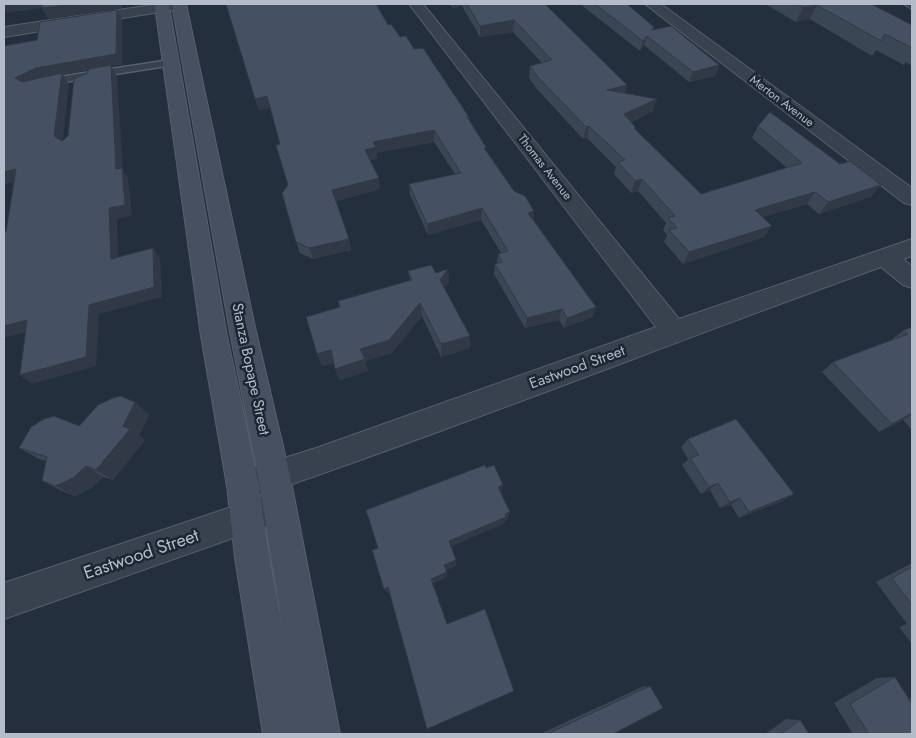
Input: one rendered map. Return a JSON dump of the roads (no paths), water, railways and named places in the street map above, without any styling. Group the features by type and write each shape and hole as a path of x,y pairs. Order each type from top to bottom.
{"main road":[{"name":"Stanza Bopape Street","path":"171,5 170,63 214,336 260,497 320,734"},
{"name":"Stanza Bopape Street","path":"171,5 242,327 283,734"}],"street":[{"name":"Thomas Avenue","path":"416,4 674,331"},
{"name":"Merton Avenue","path":"652,4 912,198"},
{"path":"4,32 171,5"},
{"name":"Eastwood Street","path":"4,601 674,331 912,247"},
{"path":"884,256 912,279"}],"lane":[{"path":"36,86 170,63"},
{"path":"74,86 80,82 133,69"}]}
